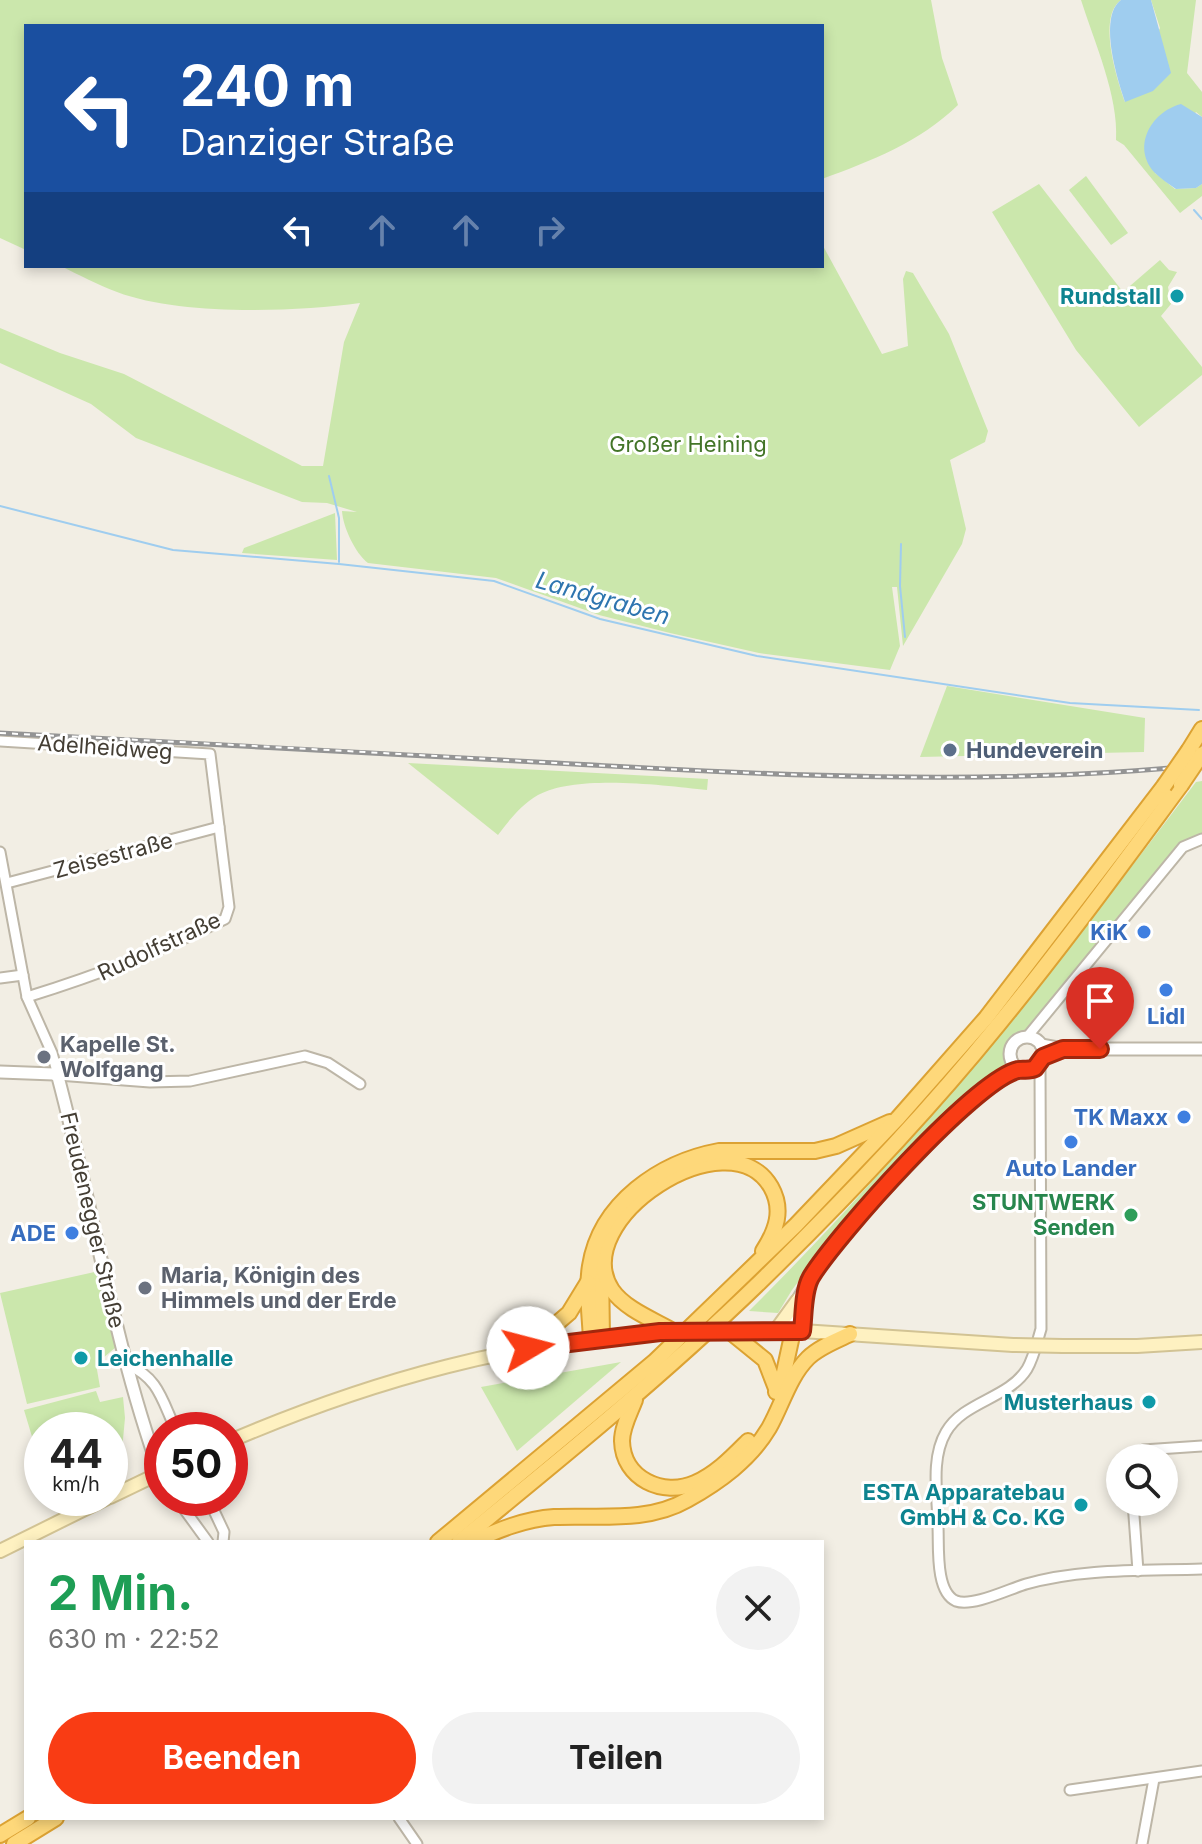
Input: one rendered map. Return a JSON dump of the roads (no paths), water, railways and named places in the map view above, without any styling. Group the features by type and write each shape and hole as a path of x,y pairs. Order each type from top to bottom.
{"highway":[{"path":"461,1540 637,1396 761,1281 902,1134 997,1028 1084,917 1181,785 1202,729"},
{"path":"440,1540 654,1362 750,1272 898,1118 1004,995 1164,786 1195,752"},
{"path":"596,1339 588,1281 594,1247 603,1227 625,1199 660,1171 681,1161 719,1151 787,1153 836,1146 898,1118"},
{"path":"596,1339 602,1260 618,1224 653,1189 695,1167 736,1163 768,1183 777,1204 774,1233 750,1272"},
{"path":"602,1260 612,1289 619,1297 673,1331"},
{"path":"528,1348 569,1313 588,1281"},
{"path":"478,1540 535,1520 631,1516 683,1503 735,1468 768,1429 800,1350 798,1331"},
{"path":"736,1333 765,1360 782,1389"},
{"path":"637,1396 623,1433 626,1459 645,1482 671,1489 698,1482 751,1438 782,1389 808,1358 850,1334"},
{"path":"0,1835 25,1820"},
{"path":"14,1844 53,1820"}],"main road":[{"path":"776,1330 797,1301"},
{"path":"248,1433 305,1409 397,1378 528,1348 673,1331 736,1333 776,1330 1013,1345 1137,1346 1202,1342"},
{"path":"0,1551 71,1516"}],"street":[{"name":"Adelheidweg","path":"0,741 210,754"},
{"name":"Rudolfstraße","path":"27,997 101,975 225,919 230,910 210,754"},
{"name":"Zeisestraße","path":"4,876 219,827"},
{"path":"1202,839 1183,847 1037,1024 1031,1056 1039,1082 1042,1325 1023,1375 1005,1390 955,1420 943,1438 937,1463 939,1563 943,1586 949,1596 958,1602 974,1601 1058,1576 1202,1569"},
{"path":"0,852 27,997 52,1053 58,1075"},
{"path":"0,978 23,975"},
{"path":"798,1331 797,1301 845,1232 970,1100 1031,1056 1063,1049 1202,1049"},
{"path":"0,1072 159,1082 190,1081 305,1056 328,1063 360,1084"},
{"name":"Freudenegger Straße","path":"58,1075 144,1425"},
{"path":"798,1331 810,1279"},
{"path":"128,1365 148,1375 155,1383 168,1412"},
{"path":"1178,1447 1202,1446"},
{"path":"189,1516 207,1540"},
{"path":"216,1516 224,1532 223,1540"},
{"path":"1134,1516 1138,1571"},
{"path":"1070,1790 1202,1771"},
{"path":"1142,1844 1154,1779"},
{"path":"400,1820 417,1844"}],"water":[{"path":"1121,0 1151,0 1171,73 1153,91 1125,102 1114,64 1110,34 1114,8"},
{"path":"1181,104 1202,117 1202,184 1196,188 1176,189 1155,173 1145,152 1145,142 1153,122 1170,108"}],"waterway":[{"path":"1194,210 1202,219"},
{"path":"329,476 339,518 339,562"},
{"name":"Landgraben","path":"0,506 173,550 494,581 600,619 757,656 1070,703 1199,710"},
{"path":"901,544 900,586 905,637"}],"railway":[{"path":"0,733 798,775 1041,776 1202,765"}],"place":[{"name":"Rundstall","path":"1177,296"},
{"name":"Hundeverein","path":"950,750"},
{"name":"KiK","path":"1144,932"},
{"name":"Lidl","path":"1166,990"},
{"name":"Kapelle St. Wolfgang","path":"44,1057"},
{"name":"TK Maxx","path":"1184,1117"},
{"name":"Auto Lander","path":"1071,1142"},
{"name":"STUNTWERK Senden","path":"1131,1215"},
{"name":"ADE","path":"72,1233"},
{"name":"Maria, Königin des Himmels und der Erde","path":"145,1288"},
{"name":"Leichenhalle","path":"81,1358"},
{"name":"Musterhaus","path":"1149,1402"},
{"name":"ESTA Apparatebau GmbH & Co. KG","path":"1081,1505"}],"park label":[{"name":"Großer Heining","path":"688,444"}]}
